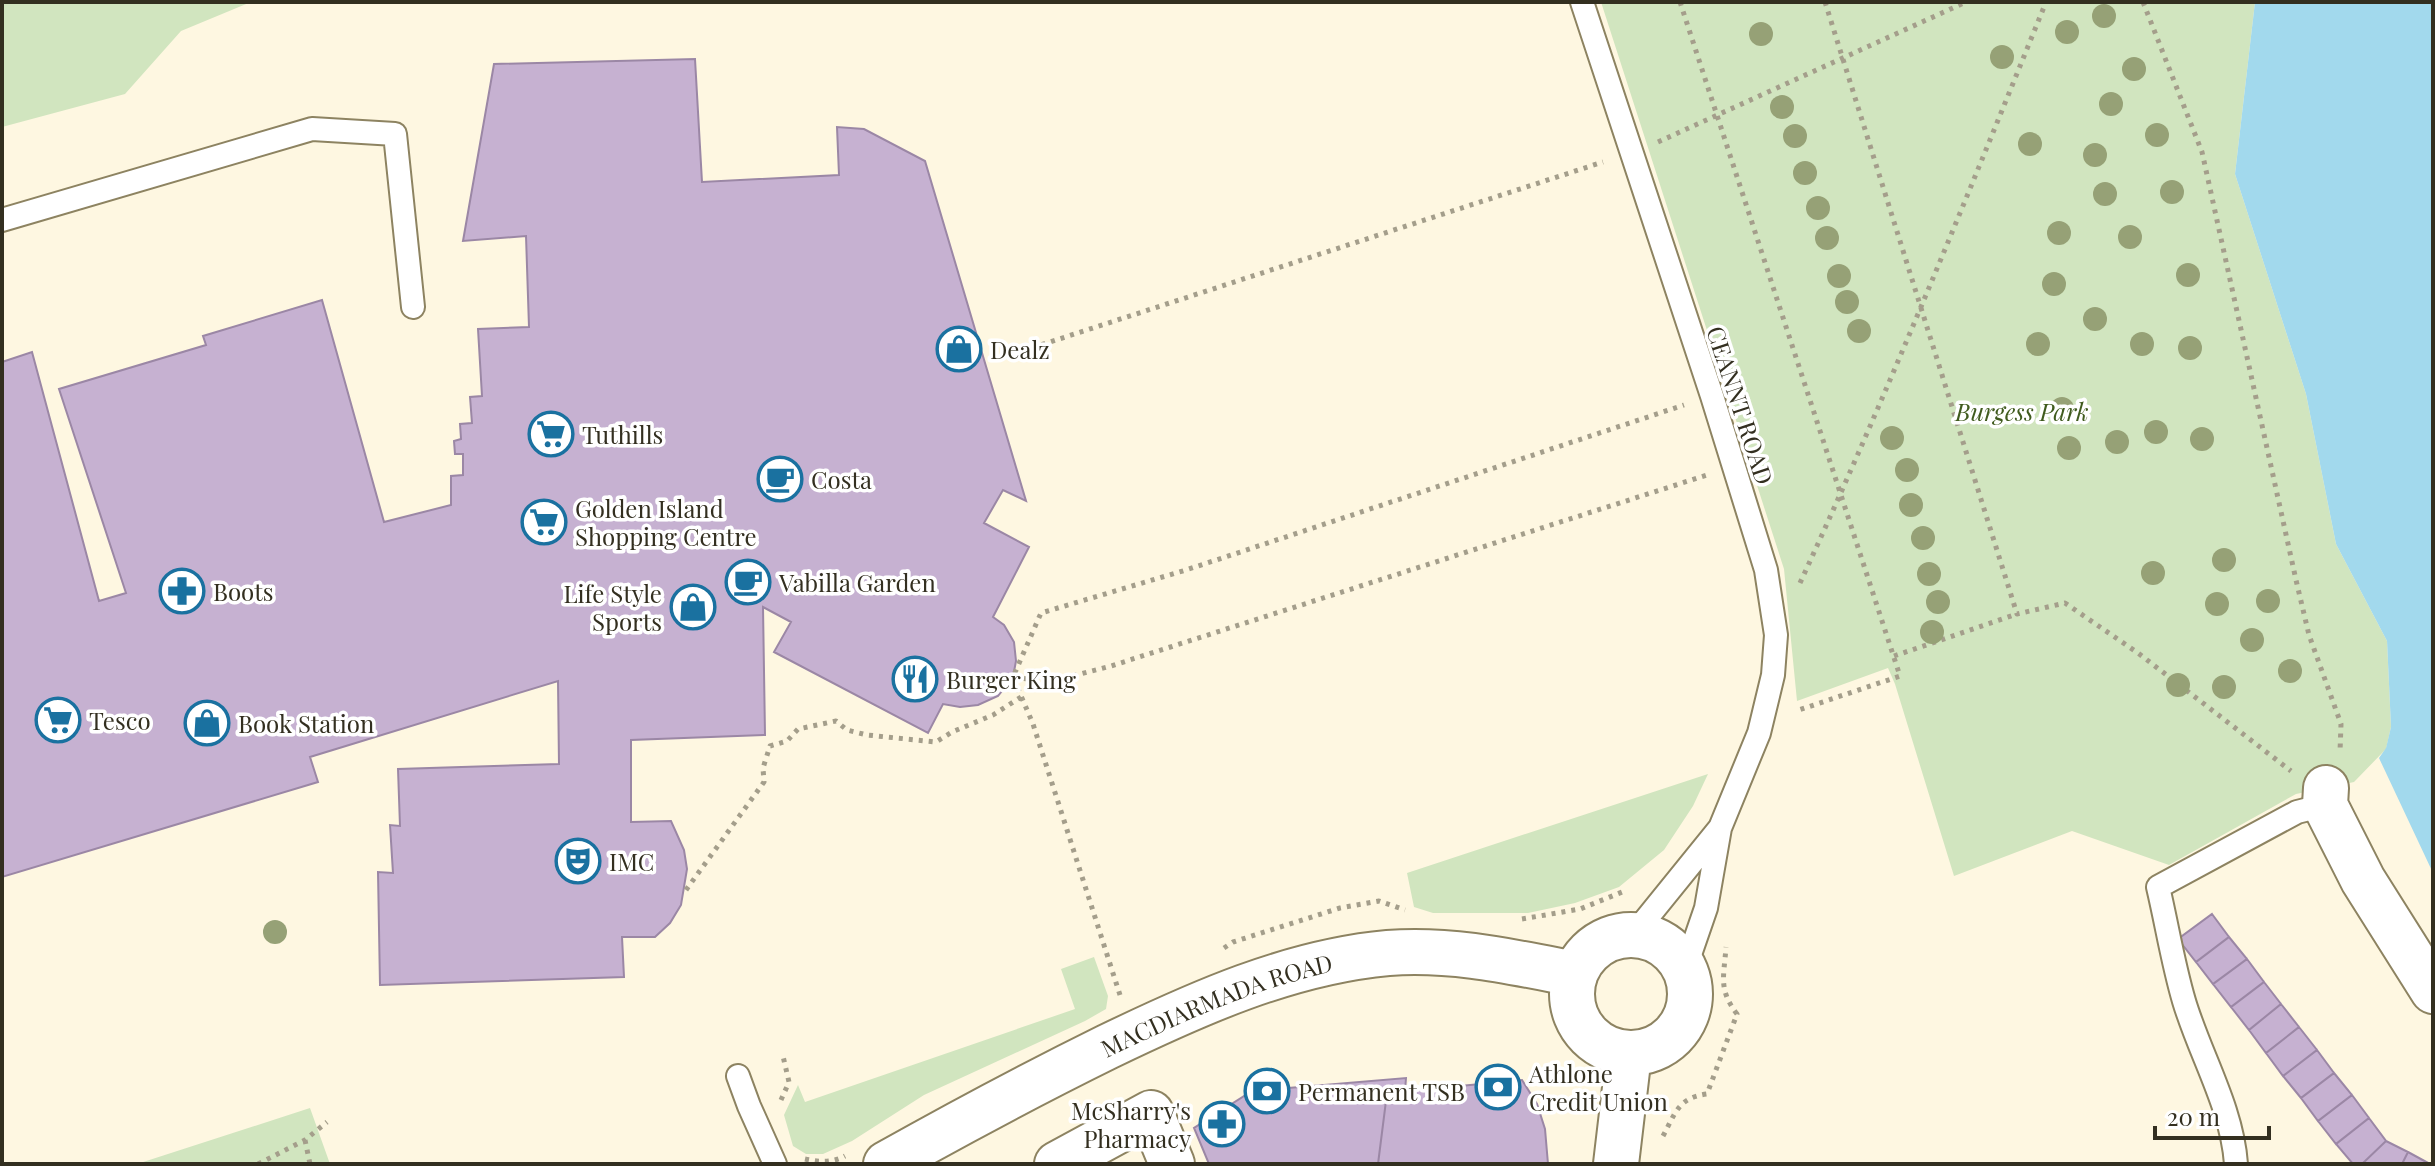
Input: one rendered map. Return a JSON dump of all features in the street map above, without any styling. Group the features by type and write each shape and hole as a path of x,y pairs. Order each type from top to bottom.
{"street":[{"path":"2325,797 2363,880 2433,991"},
{"path":"1634,934 1653,938 1669,948 1685,969 1691,991 1690,1008 1669,1040 1651,1051 1629,1054 1611,1050 1595,1041 1582,1028 1574,1011 1572,993 1575,974 1584,957 1598,944 1634,934"},
{"name":"MACDIARMADA ROAD","path":"868,1159 992,1104 1201,1004 1264,980 1338,959 1389,953 1476,954 1575,974"},
{"path":"1616,1164 1629,1054"},
{"path":"1057,1164 1151,1113 1172,1164"}],"lane":[{"name":"CEANNT ROAD","path":"1582,2 1766,570 1776,635 1773,675 1759,733 1720,828 1706,908 1685,969"},
{"path":"2,220 312,129 395,134 413,307"},
{"path":"2236,1164 2235,1149 2212,1073 2184,1001 2158,887 2325,797"},
{"name":"CEANNT ROAD","path":"1634,934 1720,828"},
{"path":"738,1076 775,1164"}],"path":[{"path":"1680,2 1900,676 1788,714"},
{"path":"1825,2 2017,614"},
{"path":"1013,354 1632,153 1717,118 1966,2"},
{"path":"1776,635 1840,497 1920,310 2046,2"},
{"path":"1894,656 2017,614 2065,603 2138,653 2325,797 2338,763 2341,724 2309,635 2202,152 2143,2"},
{"path":"1134,1034 1038,739 1013,677 1041,613 1186,570 1712,396"},
{"path":"1013,677 1049,682 1111,666 1733,467"},
{"path":"1708,475 1715,480"},
{"path":"686,890 764,782 763,768 770,746 787,741 798,729 836,721 847,730 867,735 936,742 993,715 1021,697"},
{"path":"1512,919 1580,909 1625,892 1635,883"},
{"path":"1221,950 1233,942 1340,908 1379,901 1419,915"},
{"path":"1663,1137 1678,1108 1689,1097 1707,1094 1737,1014 1725,998 1723,985 1728,936"},
{"path":"780,1106 789,1082 783,1056"},
{"path":"258,1164 305,1140 327,1122"},
{"path":"305,1140 310,1164"},
{"path":"800,1157 817,1162 868,1159"}],"green space":[{"path":"2,2 251,2 181,31 125,94 2,127"},
{"name":"Burgess Park","path":"1601,2 2255,2 2235,174 2306,394 2336,544 2387,641 2391,727 2386,749 2354,782 2296,794 2169,865 2072,831 1954,876 1888,668 1797,701 1784,569"},
{"path":"1708,774 1693,806 1664,850 1619,887 1575,903 1528,913 1433,913 1414,907 1407,873"},
{"path":"1094,957 1108,996 1106,1009 924,1095 852,1141 823,1154 806,1154 793,1146 784,1115 798,1085 805,1102 1075,1009 1061,969"},
{"path":"310,1108 330,1164 137,1164"}],"water":[{"path":"2255,2 2433,2 2433,873 2379,758 2386,748 2391,727 2387,641 2336,544 2306,394 2235,174"}],"building":[{"name":"Golden Island Shopping Centre","path":"695,59 702,182 839,175 837,127 864,129 925,161 1026,501 1003,490 984,523 1029,547 993,617 1004,625 1014,642 1016,661 1013,677 998,696 978,705 960,707 943,704 928,733 774,652 791,622 763,607 765,735 631,740 631,822 671,821 684,850 687,869 681,905 670,923 655,937 622,937 624,977 380,985 378,872 393,873 390,825 400,826 398,769 559,764 558,681 310,757 318,782 2,877 2,362 32,352 99,601 126,593 59,389 206,345 203,336 322,300 384,522 451,505 451,476 463,475 463,454 455,454 454,441 461,439 460,424 472,423 470,397 482,396 478,329 529,327 526,236 463,241 494,64"},
{"path":"2212,914 2229,937 2196,962 2178,939"},
{"path":"2229,937 2247,959 2213,984 2196,962"},
{"path":"2247,959 2264,982 2231,1007 2213,984"},
{"path":"2264,982 2281,1004 2249,1030 2231,1007"},
{"path":"2281,1004 2299,1027 2266,1053 2249,1030"},
{"path":"2299,1027 2317,1050 2283,1076 2266,1053"},
{"path":"2317,1050 2334,1073 2301,1098 2283,1076"},
{"path":"2334,1073 2352,1095 2318,1121 2301,1098"},
{"path":"1406,1078 1405,1091 1387,1093 1378,1164 1209,1164 1194,1128 1252,1091"},
{"path":"1522,1080 1537,1104 1545,1129 1548,1164 1378,1164 1387,1093"},
{"path":"2352,1095 2369,1118 2336,1144 2318,1121"},
{"path":"2369,1118 2386,1141 2362,1164 2353,1164 2336,1144"},
{"path":"2386,1141 2408,1152 2402,1164 2362,1164"},
{"path":"2408,1152 2430,1164 2402,1164"}],"place":[{"name":"Dealz","path":"959,349"},
{"name":"Tuthills","path":"551,434"},
{"name":"Costa","path":"780,479"},
{"name":"Golden Island Shopping Centre","path":"544,522"},
{"name":"Vabilla Garden","path":"748,582"},
{"name":"Boots","path":"182,591"},
{"name":"Life Style Sports","path":"693,607"},
{"name":"Burger King","path":"915,679"},
{"name":"Tesco","path":"58,720"},
{"name":"Book Station","path":"207,723"},
{"name":"IMC","path":"578,861"},
{"name":"Athlone Credit Union","path":"1498,1087"},
{"name":"Permanent TSB","path":"1267,1091"},
{"name":"McSharry's Pharmacy","path":"1222,1124"}]}
